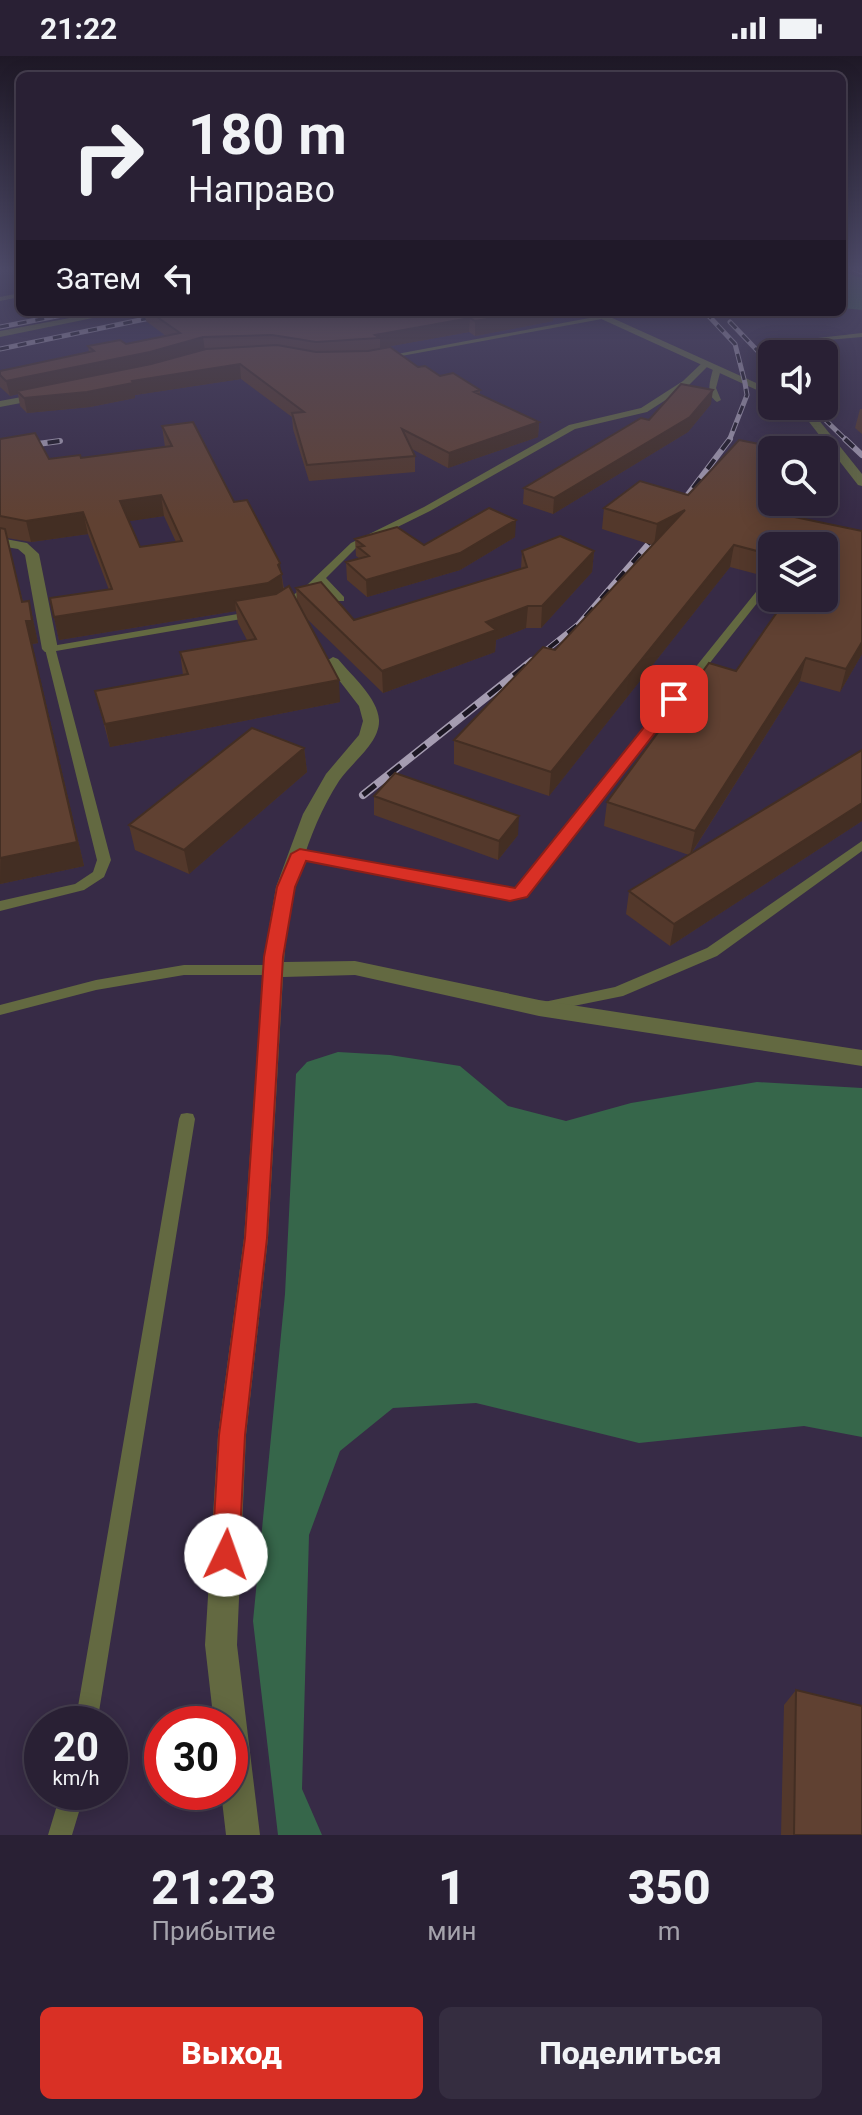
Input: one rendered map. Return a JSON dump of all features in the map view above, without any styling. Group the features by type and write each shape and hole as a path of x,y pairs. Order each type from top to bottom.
{"street":[{"path":"677,352 758,387"},
{"path":"0,404 53,394"},
{"path":"813,420 862,482"},
{"path":"0,542 22,546 32,554 50,649"},
{"path":"228,1706 221,1645 232,1435 256,1238 273,970 286,887 319,802 332,778 367,736 371,721 367,706 333,662"},
{"path":"273,970 355,968 539,1008 862,1058"},
{"path":"240,1810 243,1835"}],"lane":[{"path":"368,360 409,352"},
{"path":"712,366 712,388 717,400"},
{"path":"0,906 79,887 99,874 104,860 50,649 274,611 286,606 354,545 427,509 572,427 644,410 712,366"},
{"path":"320,577 340,599"},
{"path":"300,854 510,895 521,893 758,595"},
{"path":"539,1008 618,992 712,952 862,845"},
{"path":"0,1010 96,985 184,970 273,970"},
{"path":"89,1706 187,1119"},
{"path":"60,1835 68,1810"}],"green space":[{"path":"338,1052 390,1055 460,1066 508,1106 566,1121 631,1103 757,1082 862,1088 862,1437 804,1426 639,1443 476,1403 393,1408 340,1451 309,1535 302,1789 322,1835 278,1835 253,1621 285,1294 296,1074 307,1062"}],"building":[{"path":"89,352 150,352 6,381 0,371"},
{"path":"195,352 397,352 418,367 425,366 440,376 453,373 480,390 474,392 539,422 449,453 402,429 415,456 307,465 292,413 304,412 240,364 132,381 87,392 24,398 17,391"},
{"path":"681,384 713,390 690,417 554,498 524,488 641,418 649,420"},
{"path":"193,422 234,502 247,500 280,563 282,574 268,583 54,617 50,598 112,589 83,512 26,521 0,516 0,439 35,433 49,459 80,455 81,458 172,446 162,426","holes":["161,495 182,541 140,547 120,501"]},
{"path":"739,440 758,444 758,516 790,516 862,531 862,642 846,669 806,658 695,831 607,802 709,663 736,671 777,612 838,612 838,532 758,532 758,551 734,545 551,772 454,740 543,647 555,650 685,510 657,524 604,508 640,481 688,495"},
{"path":"489,508 516,520 460,553 366,580 346,562 369,556 358,547 364,546 355,539 397,527 424,545"},
{"path":"0,528 5,529 22,602 29,601 32,621 26,621 77,842 0,858"},
{"path":"560,536 594,551 542,606 528,606 486,622 496,630 382,671 296,588 321,582 354,620 527,567 522,551"},
{"path":"289,586 339,680 105,724 95,691 188,674 180,652 256,639 235,601 276,594"},
{"path":"252,728 304,748 184,850 129,825"},
{"path":"862,750 862,803 674,924 629,891"},
{"path":"395,773 519,816 499,841 374,796"},
{"path":"796,1690 862,1706 862,1835 794,1835"}],"railway":[{"path":"730,440 747,395 737,352"},
{"path":"825,420 847,441"},
{"path":"845,439 862,455"},
{"path":"530,663 579,624 665,525 730,440"},
{"path":"0,449 60,441"},
{"path":"363,795 532,661"}],"route":[{"path":"226,1555 232,1435 256,1238 274,957 286,887 300,854 510,895 521,893 674,699"}]}
